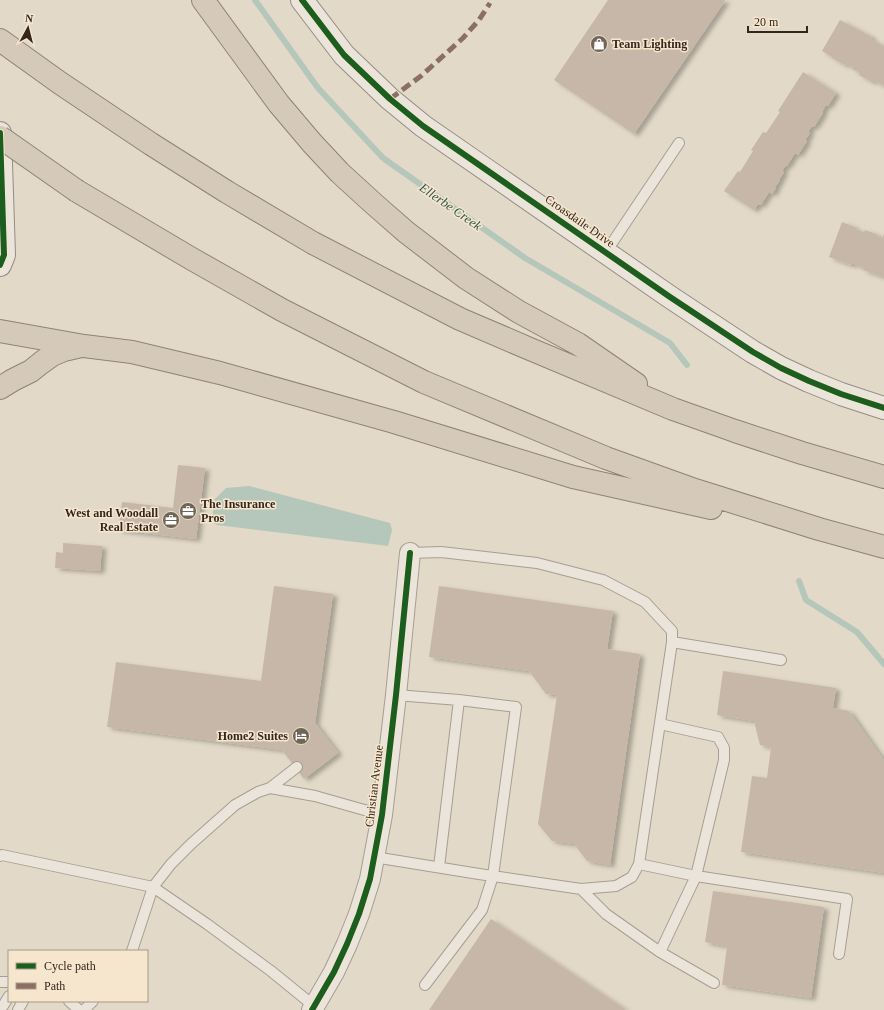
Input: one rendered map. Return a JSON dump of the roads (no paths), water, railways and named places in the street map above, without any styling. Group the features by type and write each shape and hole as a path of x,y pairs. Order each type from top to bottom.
{"highway":[{"path":"202,0 279,104 307,138 340,173 406,232 466,278 519,312 578,344 673,409"},
{"path":"0,40 60,83 151,144 240,200 313,243 460,318 673,409 750,436 884,477"},
{"path":"0,137 77,191 192,260 282,310 424,382 606,458 702,493 819,529 884,547"},
{"path":"0,331 84,346 132,352 220,373 394,422 573,477 710,508 819,529"},
{"path":"0,388 31,371 52,355 64,350 84,346"}],"street":[{"name":"Croasdaile Drive","path":"302,0 344,55 390,99 423,126 712,326 759,355 781,368 809,381 841,394 884,408"},
{"path":"0,133 4,255 0,265"},
{"name":"Christian Avenue","path":"315,1009 347,944 359,914 370,879 382,815 410,553"}],"lane":[{"path":"606,252 679,143"},
{"path":"374,857 581,889 616,886 632,877 639,864 672,642 672,631 645,602 602,580 537,562 441,552 410,553"},
{"path":"672,642 781,660"},
{"path":"396,695 459,700 516,707 493,876 482,910 425,985"},
{"path":"439,867 459,700"},
{"path":"660,724 718,737 724,748 724,760 696,876 660,952"},
{"path":"132,950 153,887 171,864 191,844 236,805 258,792 270,788 297,767"},
{"path":"270,788 315,796 382,815"},
{"path":"1,854 153,887 208,924 271,971 315,1009"},
{"path":"639,864 696,876 847,899 839,954"},
{"path":"581,889 606,914 660,952 714,983"},
{"path":"3,1006 8,998"},
{"path":"70,1002 80,1010"},
{"path":"84,1010 92,1002"}],"waterway":[{"name":"Ellerbe Creek","path":"255,0 318,88 383,158 525,258 670,343 687,365"},
{"name":"Ellerbe Creek","path":"799,581 806,600 857,632 884,664"}],"place":[{"name":"Team Lighting","path":"599,44"},
{"name":"The Insurance Pros","path":"188,511"},
{"name":"West and Woodall Real Estate","path":"171,520"},
{"name":"Home2 Suites","path":"301,736"}]}
